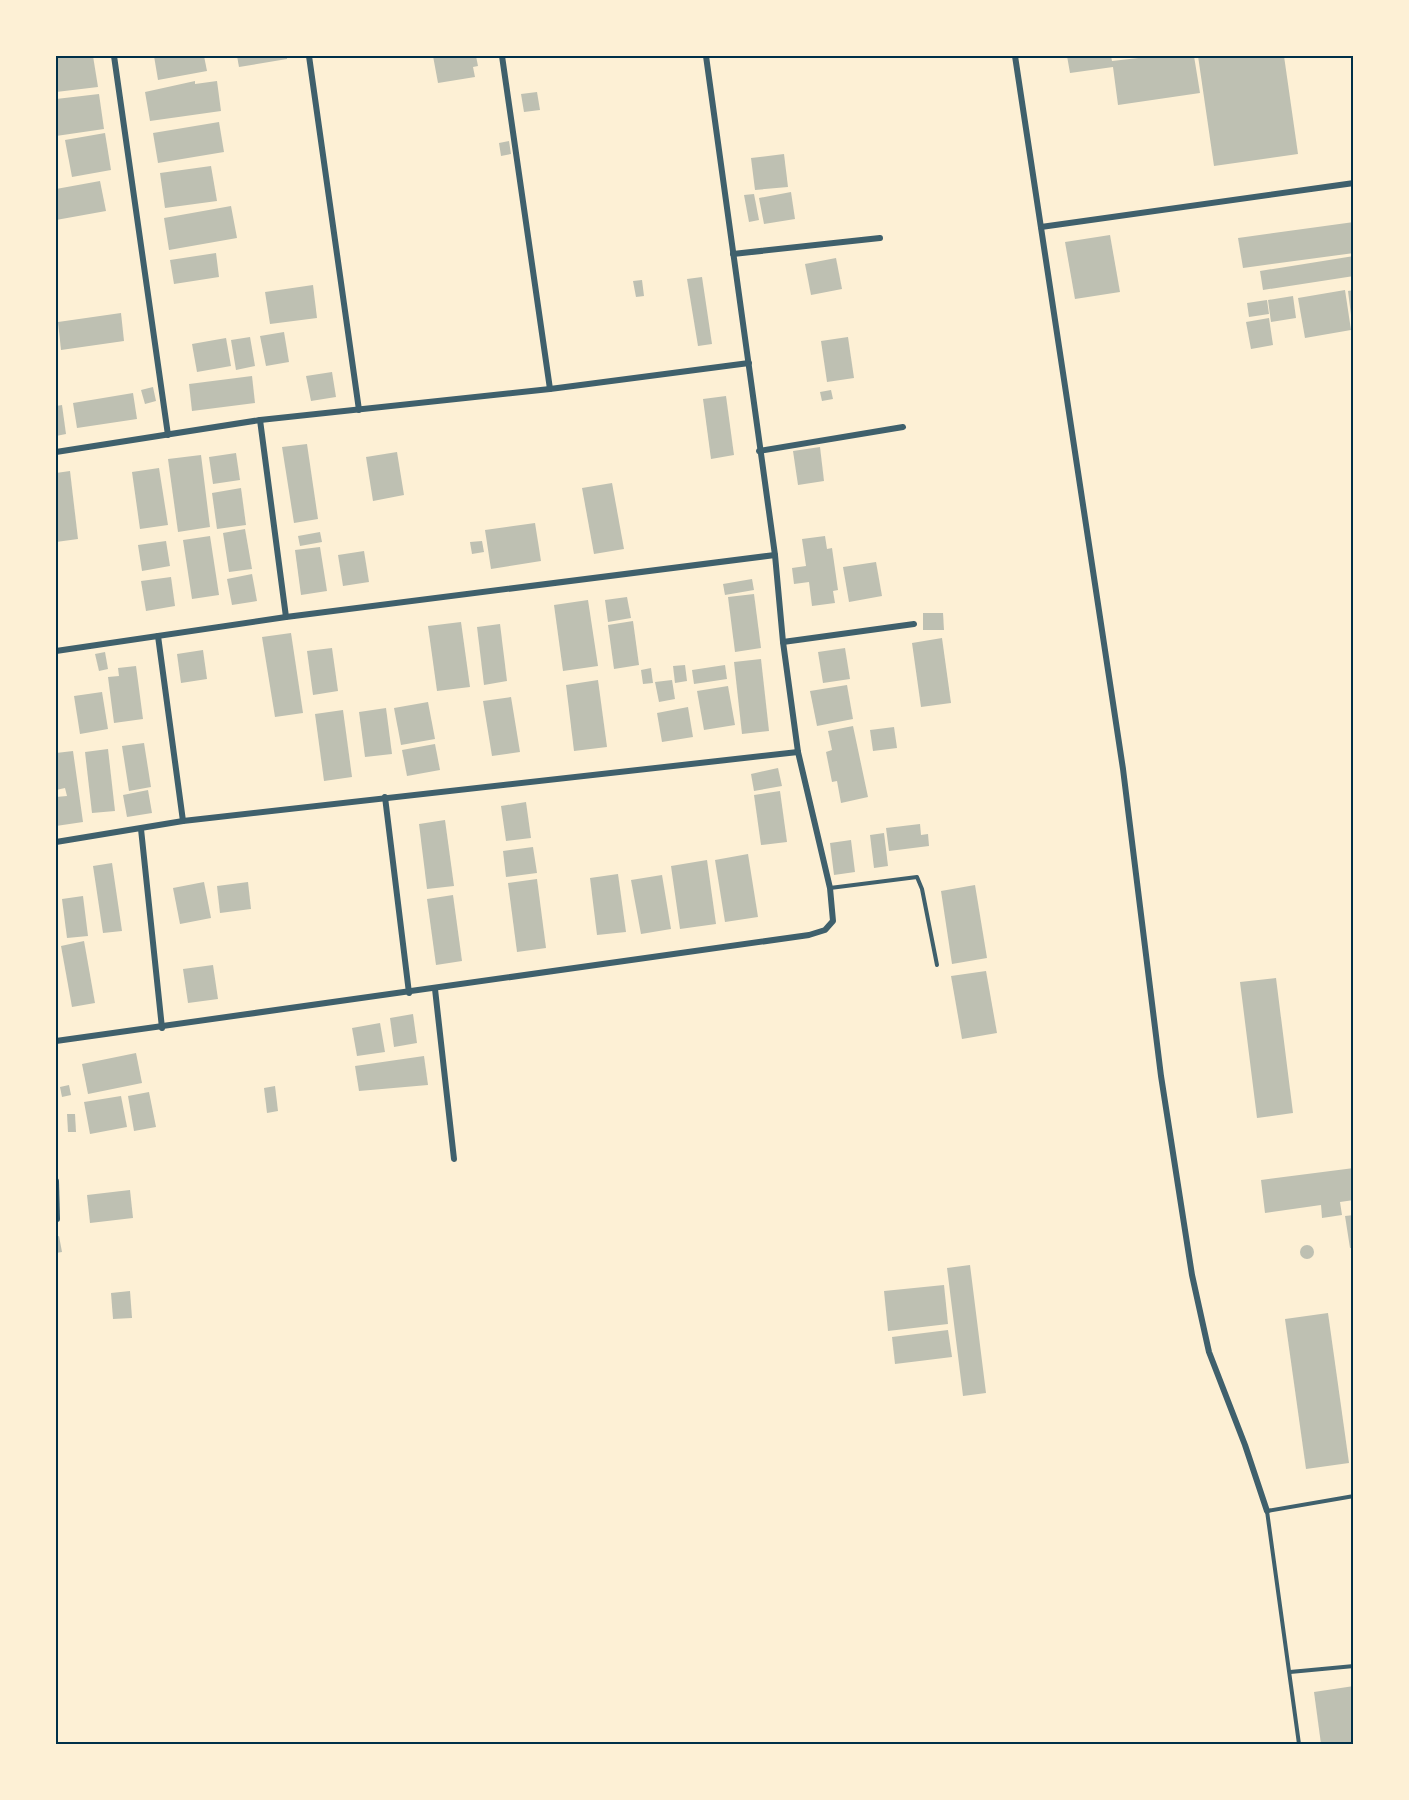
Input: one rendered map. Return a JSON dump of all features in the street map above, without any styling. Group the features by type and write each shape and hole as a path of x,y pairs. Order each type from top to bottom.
{"street":[{"path":"114,56 168,435"},
{"path":"309,56 359,410"},
{"path":"502,56 550,389"},
{"path":"56,1041 162,1028 809,935 825,930 833,921 830,888 798,752 783,642 775,555 706,56"},
{"path":"1015,56 1123,769 1161,1076 1192,1275 1209,1352 1245,1445 1267,1511"},
{"path":"1041,227 1353,183"},
{"path":"733,255 880,238"},
{"path":"56,452 260,420 550,389 749,363"},
{"path":"260,420 286,617"},
{"path":"759,451 903,427"},
{"path":"56,651 286,617 775,555"},
{"path":"783,642 914,624"},
{"path":"158,636 183,821"},
{"path":"56,842 183,821 798,752"},
{"path":"385,797 409,993"},
{"path":"141,829 162,1028"},
{"path":"435,989 454,1159"},
{"path":"56,1181 57,1219"}],"lane":[{"path":"830,888 917,877 922,889 937,965"},
{"path":"1299,1744 1267,1511 1353,1496"},
{"path":"1290,1672 1353,1666"}],"building":[{"path":"93,56 98,87 56,92 56,58"},
{"path":"154,56 204,56 207,71 158,80"},
{"path":"237,56 287,56 287,59 239,67"},
{"path":"433,56 476,56 478,66 473,67 475,77 438,83"},
{"path":"1067,56 1111,56 1112,61 1156,56 1194,56 1200,93 1118,105 1113,67 1070,73"},
{"path":"1198,56 1284,56 1298,154 1214,166"},
{"path":"195,81 195,84 217,81 221,111 150,121 145,92"},
{"path":"537,92 540,110 524,112 521,94"},
{"path":"99,94 104,129 56,136 56,99"},
{"path":"219,122 224,152 158,163 153,133"},
{"path":"105,133 111,170 72,177 65,140"},
{"path":"509,141 511,154 501,156 499,143"},
{"path":"784,154 788,187 755,190 751,158"},
{"path":"211,166 217,201 165,208 160,173"},
{"path":"100,181 106,211 56,220 56,189"},
{"path":"791,192 795,219 764,224 759,198"},
{"path":"754,194 759,220 749,222 744,195"},
{"path":"231,206 237,238 169,250 164,218"},
{"path":"1354,222 1354,253 1243,268 1238,238"},
{"path":"1110,235 1120,292 1075,299 1065,242"},
{"path":"216,253 219,277 174,284 170,260"},
{"path":"1354,256 1354,276 1263,290 1260,271"},
{"path":"836,258 842,289 811,295 805,264"},
{"path":"702,277 712,344 698,346 687,279"},
{"path":"642,280 644,296 636,297 633,281"},
{"path":"313,285 317,318 270,324 265,292"},
{"path":"1345,290 1351,330 1305,338 1298,298"},
{"path":"1354,290 1354,323 1352,323 1348,291"},
{"path":"1293,296 1296,318 1271,322 1268,300"},
{"path":"1267,300 1269,314 1249,317 1247,303"},
{"path":"121,313 124,341 61,350 58,322"},
{"path":"1269,318 1273,345 1251,349 1246,322"},
{"path":"284,332 289,362 266,366 260,336"},
{"path":"250,337 255,366 236,370 231,340"},
{"path":"848,337 854,378 827,382 821,341"},
{"path":"226,338 231,366 197,372 192,344"},
{"path":"332,372 336,397 311,401 306,376"},
{"path":"252,376 255,403 192,411 189,384"},
{"path":"153,387 156,401 145,404 141,390"},
{"path":"831,390 833,399 822,401 820,392"},
{"path":"133,393 137,419 77,428 73,403"},
{"path":"726,396 734,455 711,459 703,399"},
{"path":"62,405 66,434 56,436 56,406"},
{"path":"307,444 318,519 294,523 282,447"},
{"path":"820,447 824,481 798,485 793,451"},
{"path":"397,452 404,495 373,501 366,457"},
{"path":"236,453 240,480 213,484 209,457"},
{"path":"201,455 210,527 178,532 168,459"},
{"path":"159,468 168,525 140,529 132,472"},
{"path":"70,471 78,539 56,542 56,473"},
{"path":"612,483 624,549 594,554 582,488"},
{"path":"241,488 246,525 217,529 212,493"},
{"path":"535,523 541,561 491,569 485,530"},
{"path":"245,529 252,569 229,572 223,533"},
{"path":"320,532 322,542 300,546 298,536"},
{"path":"210,536 219,595 192,599 183,540"},
{"path":"825,536 827,549 832,548 838,590 833,591 835,603 812,606 809,582 794,584 792,568 806,566 802,539"},
{"path":"166,541 170,566 142,571 138,545"},
{"path":"482,541 484,552 472,554 470,542"},
{"path":"320,547 327,591 301,595 295,550"},
{"path":"364,551 369,582 343,586 338,555"},
{"path":"876,562 882,596 849,602 843,567"},
{"path":"252,574 257,601 232,605 227,579"},
{"path":"171,577 175,606 146,611 141,581"},
{"path":"752,579 754,590 725,595 723,584"},
{"path":"754,594 761,648 735,652 728,597"},
{"path":"627,597 631,618 608,622 605,600"},
{"path":"588,600 598,666 563,671 554,605"},
{"path":"923,613 943,613 944,630 923,630"},
{"path":"633,621 639,665 614,669 608,625"},
{"path":"461,622 470,687 437,691 428,626"},
{"path":"500,624 507,681 484,685 477,627"},
{"path":"291,633 303,713 275,717 262,637"},
{"path":"942,638 951,703 921,707 912,643"},
{"path":"332,648 338,691 313,695 307,651"},
{"path":"845,648 850,679 823,683 818,652"},
{"path":"203,650 207,679 181,683 177,654"},
{"path":"105,652 108,669 99,671 95,654"},
{"path":"761,659 769,731 742,734 734,662"},
{"path":"685,665 687,681 675,683 673,666"},
{"path":"725,665 727,679 694,684 692,670"},
{"path":"136,666 143,719 114,723 108,677 119,676 118,668"},
{"path":"651,668 653,683 643,684 641,670"},
{"path":"598,680 607,747 574,751 566,685"},
{"path":"672,680 675,699 659,702 655,682"},
{"path":"847,685 853,719 817,726 810,691"},
{"path":"728,686 735,725 704,730 697,691"},
{"path":"102,692 108,729 80,734 74,696"},
{"path":"511,697 520,752 492,756 483,701"},
{"path":"428,702 435,739 401,745 394,708"},
{"path":"688,707 693,737 662,742 657,713"},
{"path":"386,708 392,754 365,757 359,712"},
{"path":"343,710 352,777 324,781 315,714"},
{"path":"853,726 868,797 841,803 837,781 832,782 826,752 832,750 828,731"},
{"path":"894,727 897,748 873,751 870,730"},
{"path":"144,743 151,787 129,791 122,746"},
{"path":"435,744 440,770 407,776 402,750"},
{"path":"108,749 115,811 92,813 85,752"},
{"path":"73,751 83,822 56,826 56,797 67,796 65,788 56,790 56,753"},
{"path":"778,768 782,786 754,791 751,774"},
{"path":"148,790 152,813 127,817 123,795"},
{"path":"780,791 787,842 761,845 754,795"},
{"path":"526,802 531,838 506,841 501,806"},
{"path":"445,820 454,886 427,889 419,824"},
{"path":"920,824 921,835 928,834 929,846 889,851 886,828"},
{"path":"884,833 888,866 874,868 870,835"},
{"path":"851,840 855,872 834,875 830,843"},
{"path":"533,847 537,873 506,877 503,851"},
{"path":"748,854 758,917 725,922 715,860"},
{"path":"707,860 716,924 680,929 671,866"},
{"path":"112,863 122,931 103,933 93,866"},
{"path":"618,874 626,932 597,935 590,878"},
{"path":"662,875 671,929 641,934 631,880"},
{"path":"537,879 546,948 517,952 508,883"},
{"path":"204,882 211,918 180,924 173,888"},
{"path":"248,882 251,909 220,913 217,886"},
{"path":"975,885 987,958 952,964 941,891"},
{"path":"453,895 462,961 436,965 427,899"},
{"path":"83,896 88,936 67,938 62,899"},
{"path":"84,941 95,1003 72,1007 61,946"},
{"path":"213,965 218,999 188,1003 183,969"},
{"path":"986,971 997,1033 962,1039 951,976"},
{"path":"1276,978 1293,1113 1257,1118 1240,982"},
{"path":"413,1014 417,1043 394,1047 390,1018"},
{"path":"380,1023 385,1052 357,1056 352,1028"},
{"path":"136,1053 142,1083 88,1094 82,1064"},
{"path":"424,1056 428,1085 359,1091 355,1066"},
{"path":"69,1085 71,1095 62,1097 60,1087"},
{"path":"275,1086 278,1111 267,1113 264,1088"},
{"path":"149,1092 156,1127 134,1131 128,1096"},
{"path":"121,1096 127,1127 90,1134 84,1102"},
{"path":"67,1114 75,1114 76,1132 68,1132"},
{"path":"1354,1168 1354,1200 1340,1202 1342,1215 1322,1218 1321,1205 1265,1213 1261,1180"},
{"path":"130,1190 133,1218 90,1223 87,1195"},
{"path":"1354,1215 1354,1248 1350,1248 1345,1216"},
{"path":"59,1236 62,1252 56,1253 56,1237"},
{"path":"1304,1245 1310,1245 1314,1252 1310,1259 1304,1259 1300,1255 1300,1249"},
{"path":"970,1265 986,1393 963,1396 947,1268"},
{"path":"944,1285 948,1324 888,1331 884,1291"},
{"path":"130,1291 132,1318 113,1319 111,1293"},
{"path":"1328,1313 1349,1463 1306,1469 1285,1319"},
{"path":"948,1330 952,1357 895,1364 892,1337"},
{"path":"1354,1686 1354,1744 1321,1744 1314,1692"}]}
